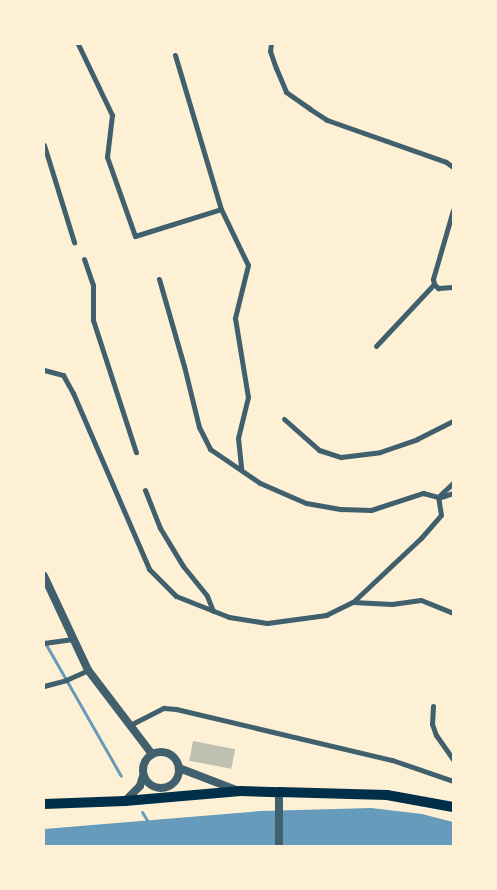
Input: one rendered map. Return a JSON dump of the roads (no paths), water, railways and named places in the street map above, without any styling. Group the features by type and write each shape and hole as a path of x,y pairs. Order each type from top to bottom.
{"highway":[{"path":"44,804 125,801 241,791 278,797 388,795 453,807"}],"street":[{"path":"78,44 112,115 107,157 135,236 221,209"},
{"path":"271,44 270,51 286,92 327,120 446,162 453,167"},
{"path":"175,55 221,209 248,265 235,318 248,397 238,438 241,468"},
{"path":"44,145 74,242"},
{"path":"376,346 434,284 437,264 453,210"},
{"path":"84,258 93,285 94,320 136,452"},
{"path":"159,279 199,427 210,449 224,460 241,468 260,483 306,503 341,509 371,510 423,493 438,497 453,493"},
{"path":"434,284 438,288 453,288"},
{"path":"44,370 63,375 73,393 149,569 176,596 229,618 268,623 326,615 353,602 421,538 441,515 438,497"},
{"path":"284,419 320,450 341,457 380,452 417,439 453,421"},
{"path":"438,497 453,483"},
{"path":"145,490 160,528 183,566 206,596 213,611"},
{"path":"44,576 88,670 152,754"},
{"path":"353,602 392,604 421,600 453,613"},
{"path":"44,643 73,639"},
{"path":"44,686 66,680 88,670"},
{"path":"433,706 432,724 436,735 453,759"},
{"path":"130,725 164,708 176,709 392,760 453,781"},
{"path":"125,801 140,786 144,763 152,754 164,752 169,754 174,758 179,768 177,780 162,789 150,786 143,776"},
{"path":"179,768 241,791"},
{"path":"278,797 279,846"}],"water":[{"path":"371,808 422,814 453,822 453,846 44,846 44,829 261,811"}],"waterway":[{"path":"44,641 121,776"},
{"path":"142,812 149,823"}]}
